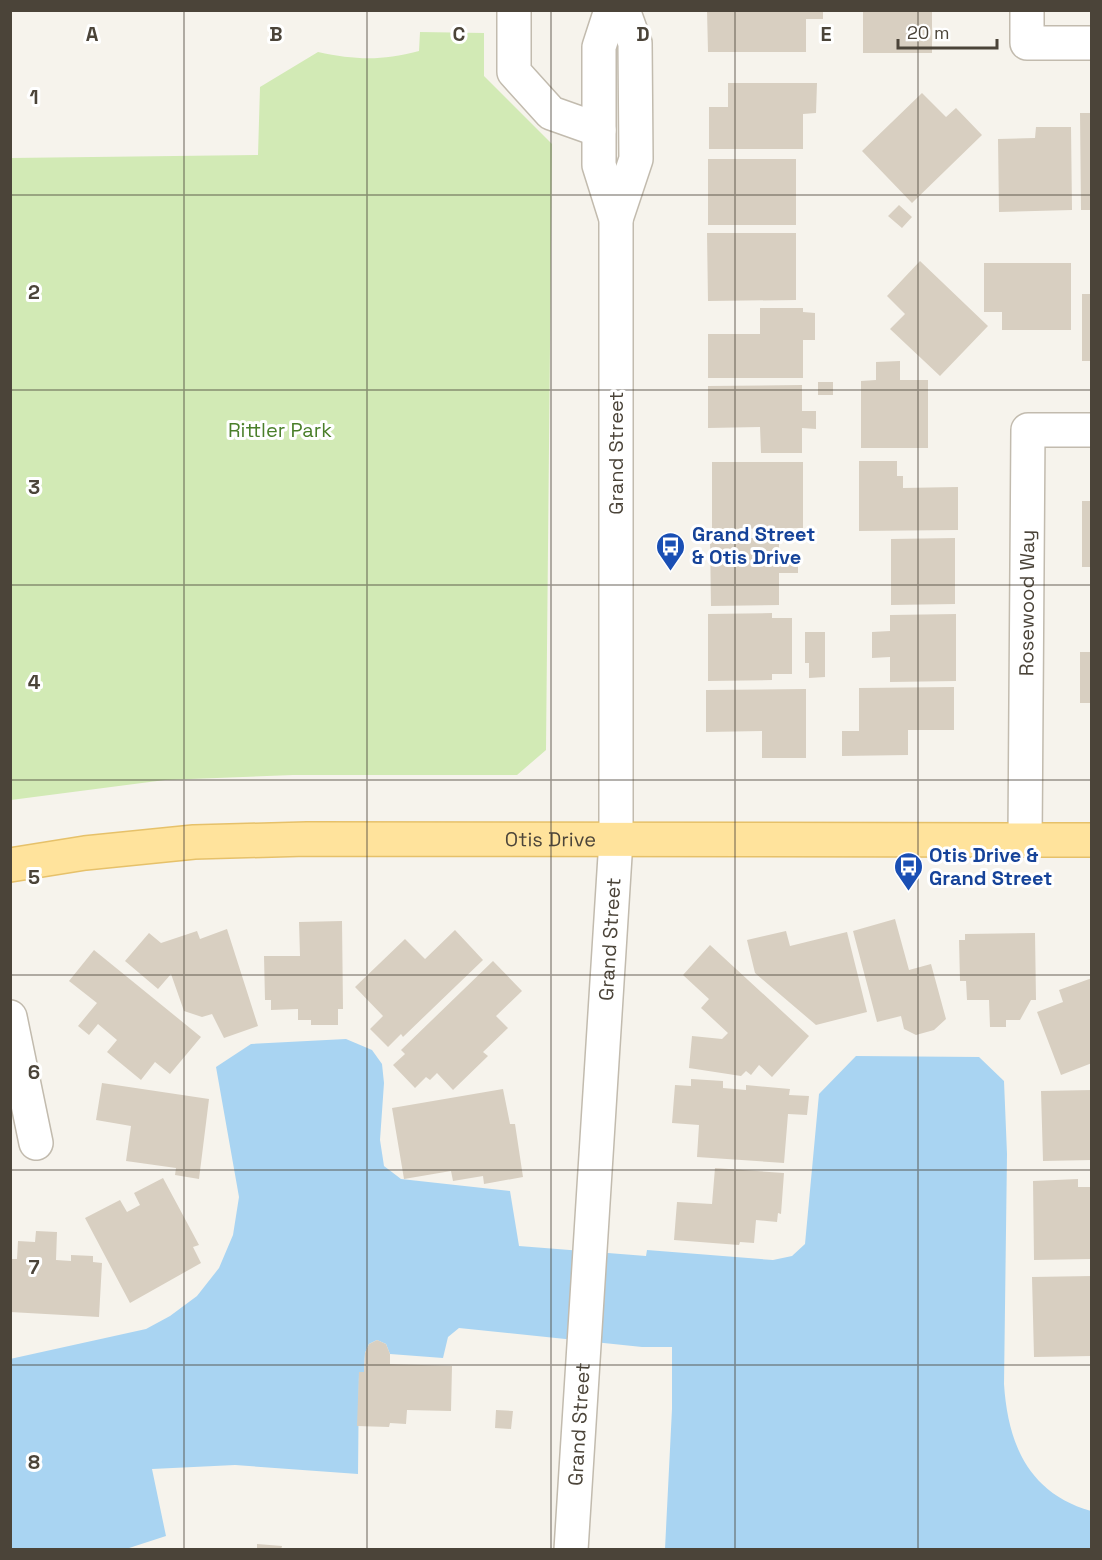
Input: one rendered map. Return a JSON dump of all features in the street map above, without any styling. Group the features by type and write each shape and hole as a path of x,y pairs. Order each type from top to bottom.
{"main road":[{"name":"Otis Drive","path":"10,865 85,853 194,842 307,839 1092,840"}],"street":[{"path":"514,10 514,72 551,113 599,130"},
{"name":"Grand Street","path":"571,1550 616,840 615,219 599,165 599,47 611,10"},
{"name":"Grand Street","path":"615,219 636,159 635,43 623,10"},
{"path":"1027,10 1027,43 1092,43"},
{"name":"Rosewood Way","path":"1025,840 1028,430 1092,430"},
{"path":"10,1017 36,1143"}],"green space":[{"name":"Rittler Park","path":"420,32 484,33 484,76 552,144 546,750 517,775 293,775 165,780 11,800 11,158 258,155 260,87 318,52 344,57 368,58 393,57 419,51"}],"water":[{"path":"346,1039 372,1050 382,1064 384,1083 380,1140 384,1166 401,1179 510,1191 519,1246 646,1256 647,1250 773,1260 792,1256 805,1244 819,1094 856,1056 979,1057 1004,1081 1007,1154 1004,1384 1006,1406 1017,1446 1037,1479 1070,1503 1091,1511 1091,1549 665,1549 672,1409 672,1347 642,1347 459,1328 448,1337 443,1358 390,1354 386,1344 377,1340 369,1344 365,1353 364,1372 359,1372 358,1474 235,1465 152,1469 166,1536 126,1549 11,1549 10,1359 146,1329 170,1316 197,1296 219,1268 233,1235 239,1197 216,1067 251,1044"}],"building":[{"path":"707,10 823,10 823,19 806,19 806,52 708,52"},
{"path":"863,10 932,10 932,53 863,53"},
{"path":"728,83 817,83 816,113 803,114 803,149 709,149 709,107 728,107"},
{"path":"922,93 946,117 956,108 982,135 912,203 862,151"},
{"path":"1080,113 1092,113 1092,210 1081,210"},
{"path":"1036,127 1071,127 1072,210 999,212 998,139 1035,138"},
{"path":"708,159 796,159 796,225 708,225"},
{"path":"899,205 912,217 902,228 888,216"},
{"path":"707,233 796,233 796,300 708,301"},
{"path":"920,261 988,326 940,376 890,329 905,314 887,296"},
{"path":"984,263 1071,263 1071,330 1002,330 1002,312 984,312"},
{"path":"1082,294 1092,294 1092,361 1082,361"},
{"path":"760,308 803,308 803,312 815,313 815,340 803,340 803,378 708,378 708,334 760,334"},
{"path":"900,361 900,380 928,380 928,448 861,448 861,381 876,380 876,362"},
{"path":"818,382 833,382 833,395 818,395"},
{"path":"802,385 802,411 816,411 816,429 802,428 802,453 761,453 760,427 708,428 708,386"},
{"path":"859,461 897,461 897,476 903,476 903,488 958,487 958,530 859,531"},
{"path":"712,462 803,462 803,528 712,529"},
{"path":"1082,501 1092,501 1092,567 1082,567"},
{"path":"710,538 779,538 779,554 798,554 798,573 779,573 779,605 711,606"},
{"path":"955,538 955,604 891,605 891,539"},
{"path":"772,613 772,618 792,618 792,674 772,674 772,680 708,681 708,614"},
{"path":"956,614 956,681 890,682 890,657 872,658 872,632 890,631 890,615"},
{"path":"805,632 825,632 825,677 809,678 809,663 805,663"},
{"path":"1080,652 1092,652 1092,703 1080,703"},
{"path":"954,687 954,730 908,730 908,755 842,756 842,731 859,731 859,688"},
{"path":"806,689 806,758 762,758 762,731 706,732 706,690"},
{"path":"895,919 909,970 931,964 946,1019 934,1030 916,1035 904,1029 901,1016 877,1022 853,931"},
{"path":"342,921 343,1009 338,1009 338,1025 311,1025 311,1020 298,1020 298,1009 271,1010 271,1000 265,1000 264,956 300,956 299,922"},
{"path":"227,929 258,1026 224,1038 212,1014 202,1017 184,1011 171,974 158,989 125,961 149,933 161,943 197,931 200,939"},
{"path":"455,930 483,960 403,1037 401,1034 388,1047 370,1029 383,1016 355,987 405,939 425,959"},
{"path":"786,931 790,946 847,932 867,1012 816,1025 755,973 747,940"},
{"path":"1035,933 1036,1000 1031,1000 1020,1020 1006,1020 1006,1027 990,1027 989,1000 967,1000 966,981 960,981 959,940 965,940 965,934"},
{"path":"710,945 809,1036 772,1077 759,1065 751,1075 746,1071 741,1076 689,1068 692,1036 722,1039 728,1033 701,1008 709,999 683,975"},
{"path":"94,950 201,1037 170,1074 155,1062 141,1080 107,1052 117,1040 98,1024 89,1035 78,1026 97,1003 69,981"},
{"path":"493,961 522,991 496,1016 508,1028 483,1052 488,1056 453,1090 437,1073 430,1080 426,1077 415,1088 393,1065 405,1054 401,1050"},
{"path":"1092,978 1092,1063 1061,1075 1037,1012 1063,1002 1059,990"},
{"path":"691,1079 723,1081 723,1088 746,1090 746,1085 790,1089 789,1095 809,1096 807,1115 788,1114 784,1163 697,1157 699,1125 672,1123 675,1085 691,1086"},
{"path":"102,1083 209,1099 199,1179 175,1175 176,1168 126,1161 131,1126 96,1120"},
{"path":"503,1089 510,1124 515,1124 523,1177 484,1184 483,1176 453,1181 451,1171 404,1179 392,1108"},
{"path":"1092,1090 1092,1160 1043,1161 1041,1091"},
{"path":"715,1168 784,1173 781,1214 778,1213 777,1222 756,1220 754,1243 740,1242 739,1245 674,1240 677,1202 712,1204"},
{"path":"163,1178 199,1245 193,1247 201,1263 130,1303 85,1218 120,1200 127,1212 140,1205 134,1193"},
{"path":"1078,1179 1078,1187 1092,1187 1092,1259 1034,1260 1033,1181"},
{"path":"36,1231 57,1232 56,1260 71,1261 71,1255 93,1256 93,1262 102,1263 99,1317 10,1312 10,1259 17,1259 18,1241 35,1242"},
{"path":"1092,1276 1092,1356 1034,1357 1032,1277"},
{"path":"377,1340 386,1344 390,1354 390,1364 452,1366 451,1411 407,1410 406,1424 390,1423 389,1427 357,1426 359,1372 364,1372 365,1353 369,1344"},
{"path":"496,1410 513,1411 511,1429 495,1428"},
{"path":"257,1544 282,1546 281,1550 257,1550"}],"place":[{"name":"Grand Street & Otis Drive","path":"671,572"},
{"name":"Otis Drive & Grand Street","path":"908,892"}]}
